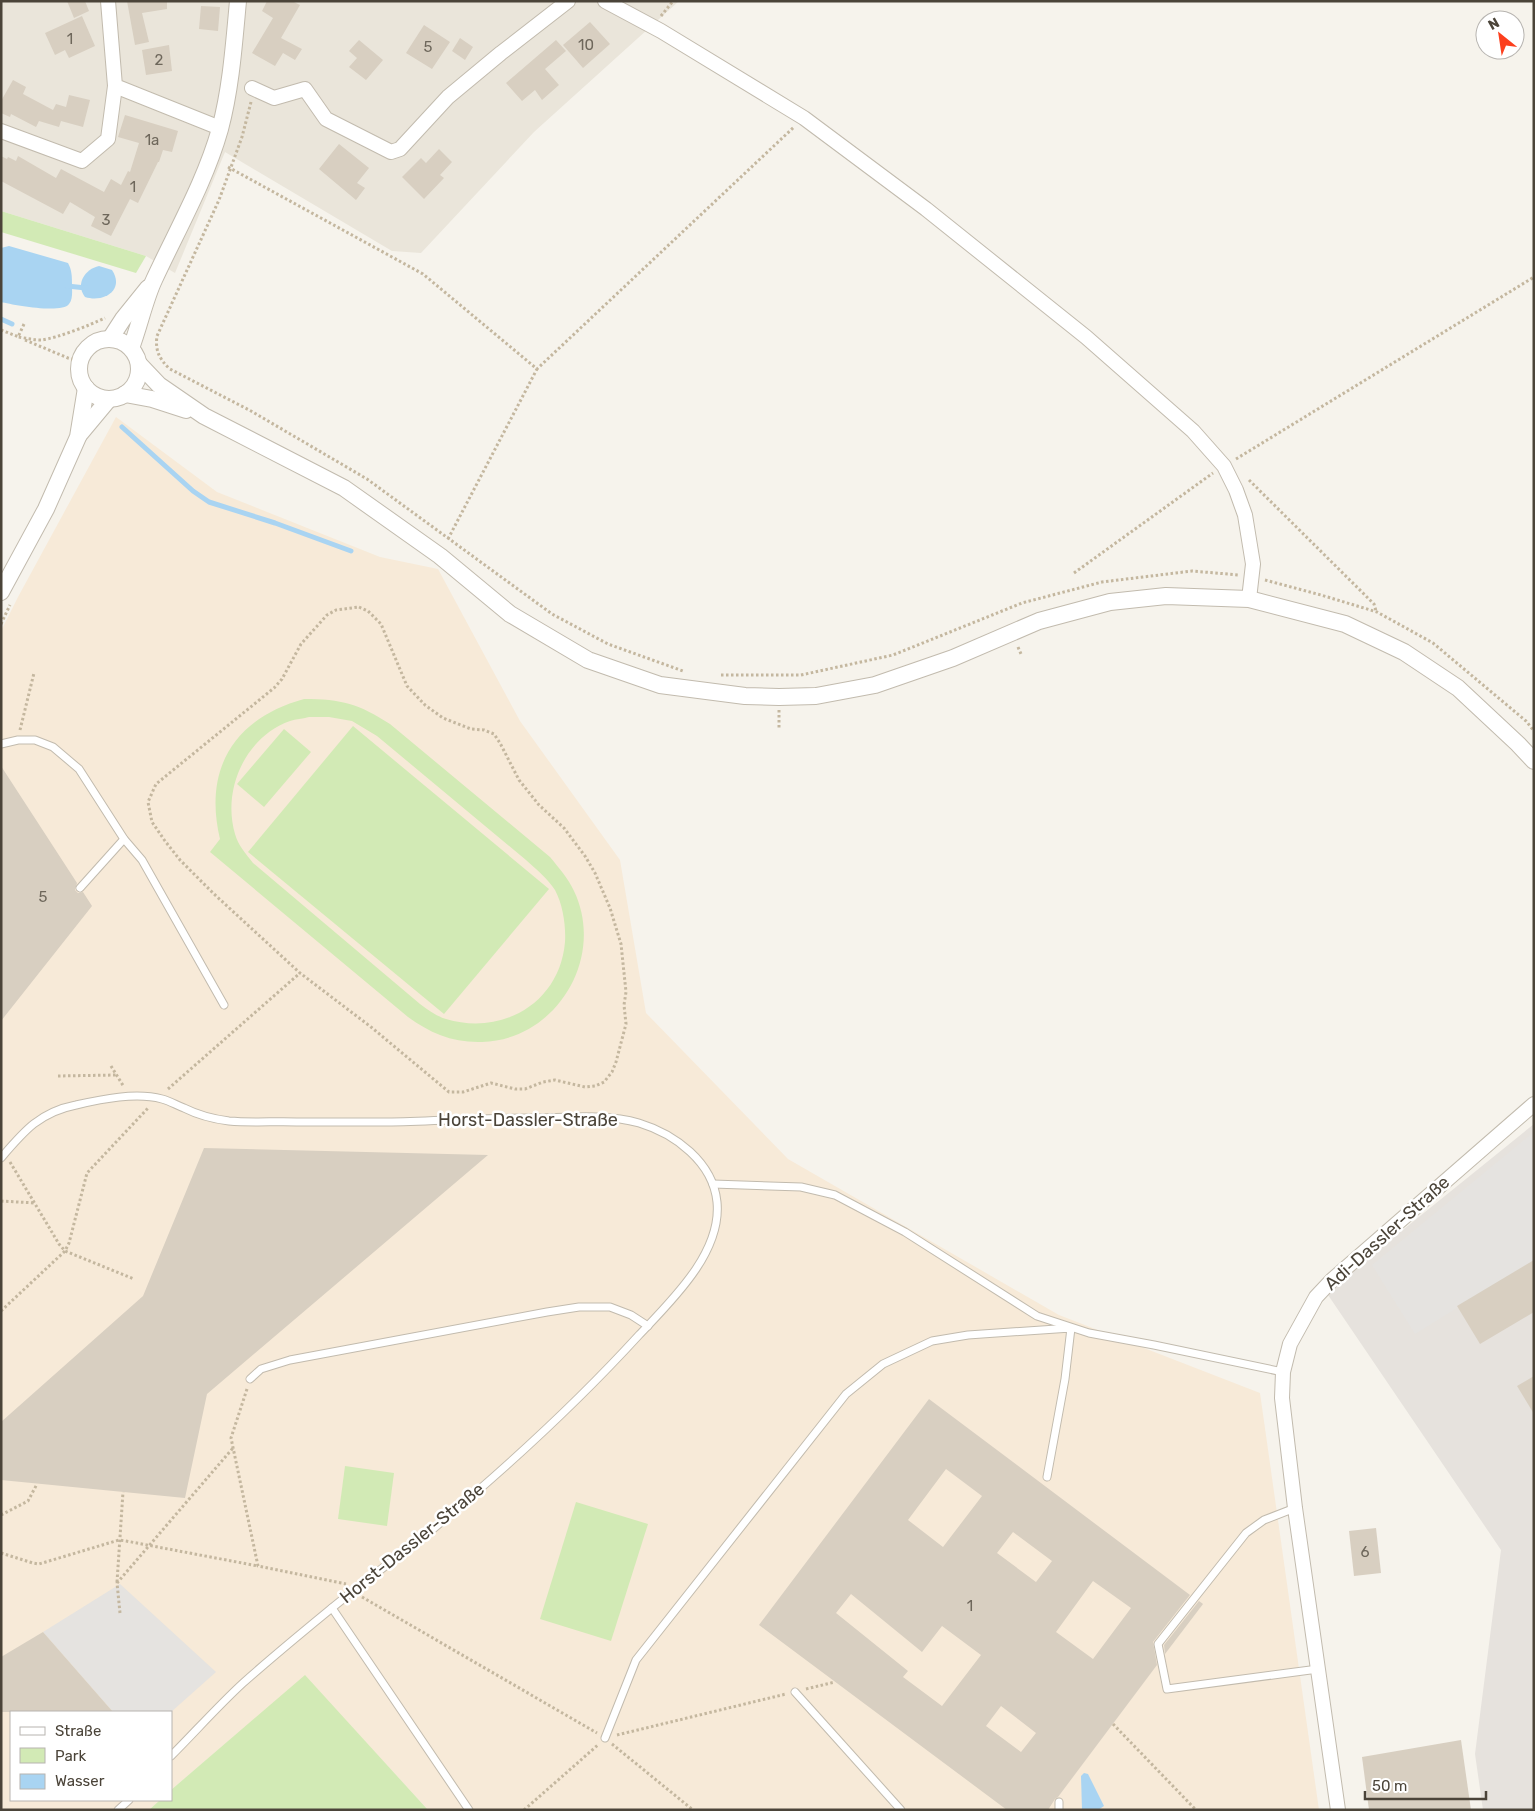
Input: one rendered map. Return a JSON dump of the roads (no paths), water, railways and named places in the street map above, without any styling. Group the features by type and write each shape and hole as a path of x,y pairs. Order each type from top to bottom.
{"street":[{"path":"1,131 82,161 108,139 115,86 108,1"},
{"path":"131,348 140,326 153,282 210,160 220,128 231,76 238,1"},
{"path":"252,88 274,98 305,89 326,119 391,152 400,149 448,97 568,1"},
{"path":"605,1 661,31 804,118 926,209 1086,337 1193,431 1224,466 1236,490 1245,515 1253,564 1249,599"},
{"path":"115,86 220,128"},
{"path":"110,339 123,319 153,282"},
{"path":"78,437 117,396 136,381 139,373 139,364 131,348 125,343 110,339 100,340 92,344 84,352 80,361 81,380 86,388 101,398 117,396 152,399 204,416"},
{"path":"139,364 159,385 204,416 344,488 440,556 510,614 588,660 660,685 745,696 816,696 875,685 953,658 1039,622 1110,602 1166,596 1249,599 1345,624 1404,652 1458,688 1518,744 1534,762"},
{"path":"7,596 78,437 86,388"},
{"name":"Adi-Dassler-Straße","path":"1338,1810 1284,1417 1283,1372 1290,1344 1316,1297 1332,1280 1534,1104"}],"lane":[{"path":"1,744 18,740 35,740 53,747 79,769 124,839 142,860 224,1005"},
{"path":"80,888 124,839"},
{"name":"Horst-Dassler-Straße","path":"3,1156 31,1125 51,1113 78,1104 129,1097 158,1098 205,1117 232,1121 388,1122 494,1118 620,1119 655,1129 689,1149 706,1171 717,1200 717,1215 709,1246 683,1286 648,1326 570,1407 521,1453 429,1532 359,1586 244,1682 172,1755"},
{"path":"712,1184 801,1187 836,1194 905,1232 1037,1316 1089,1333 1283,1372"},
{"path":"250,1379 262,1369 290,1360 547,1312 596,1306 610,1307 631,1315 648,1326"},
{"path":"1047,1477 1066,1379 1071,1328"},
{"path":"605,1738 636,1660 846,1394 883,1364 932,1342 968,1335 1071,1328"},
{"path":"1295,1508 1264,1520 1246,1533 1158,1644 1167,1689 1318,1670"},
{"path":"332,1608 469,1810"},
{"path":"795,1692 901,1810"},
{"path":"118,1810 128,1801"}],"water":[{"path":"9,246 68,263 72,279 72,295 69,304 65,307 48,309 1,302 1,248"},
{"path":"99,266 112,270 116,284 114,289 99,298 85,297 82,292 81,282 90,270"},
{"path":"1084,1773 1088,1774 1104,1806 1098,1810 1082,1810 1081,1776"}],"waterway":[{"path":"67,286 86,288"},
{"path":"1,319 12,324"},
{"path":"122,427 193,491 209,502 275,523 351,551"}]}
